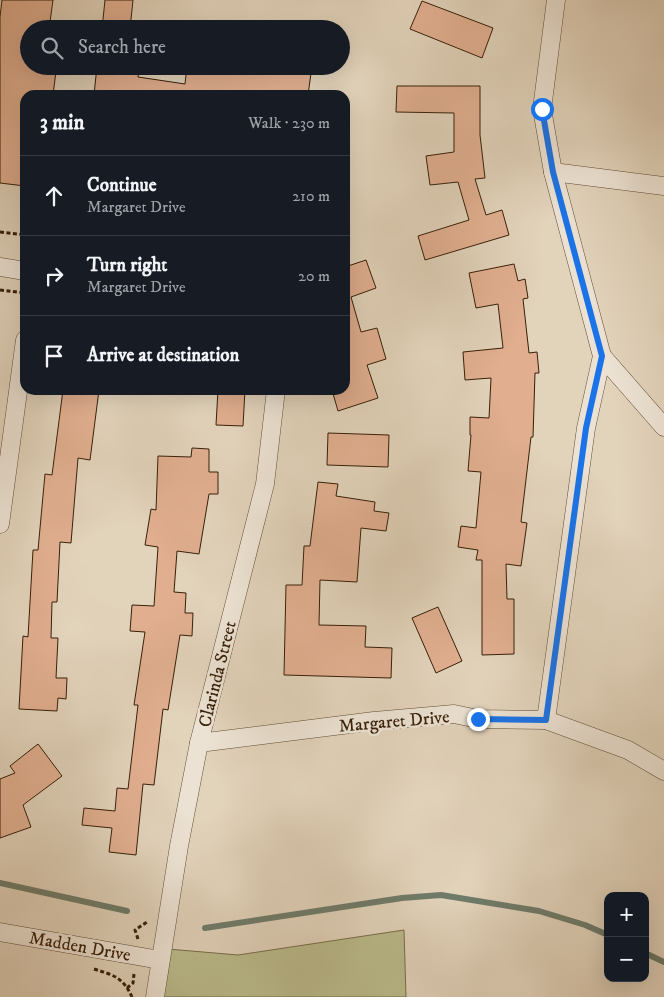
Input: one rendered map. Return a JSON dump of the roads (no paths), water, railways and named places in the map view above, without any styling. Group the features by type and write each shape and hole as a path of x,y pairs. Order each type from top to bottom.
{"street":[{"path":"556,0 542,109 553,172 602,356 664,428"},
{"path":"553,172 664,186"},
{"path":"0,267 20,270"},
{"path":"546,720 586,428 602,356"},
{"path":"0,524 20,377"},
{"name":"Clarinda Street","path":"155,997 179,846 200,743 265,484 275,395"},
{"name":"Margaret Drive","path":"200,743 374,721 454,714 478,719 546,720 628,750 664,771"},
{"name":"Madden Drive","path":"0,932 160,960"}],"waterway":[{"path":"0,883 127,911"},
{"path":"205,928 402,898 441,895 539,911 585,925 604,933"},
{"path":"649,955 664,962"}]}
